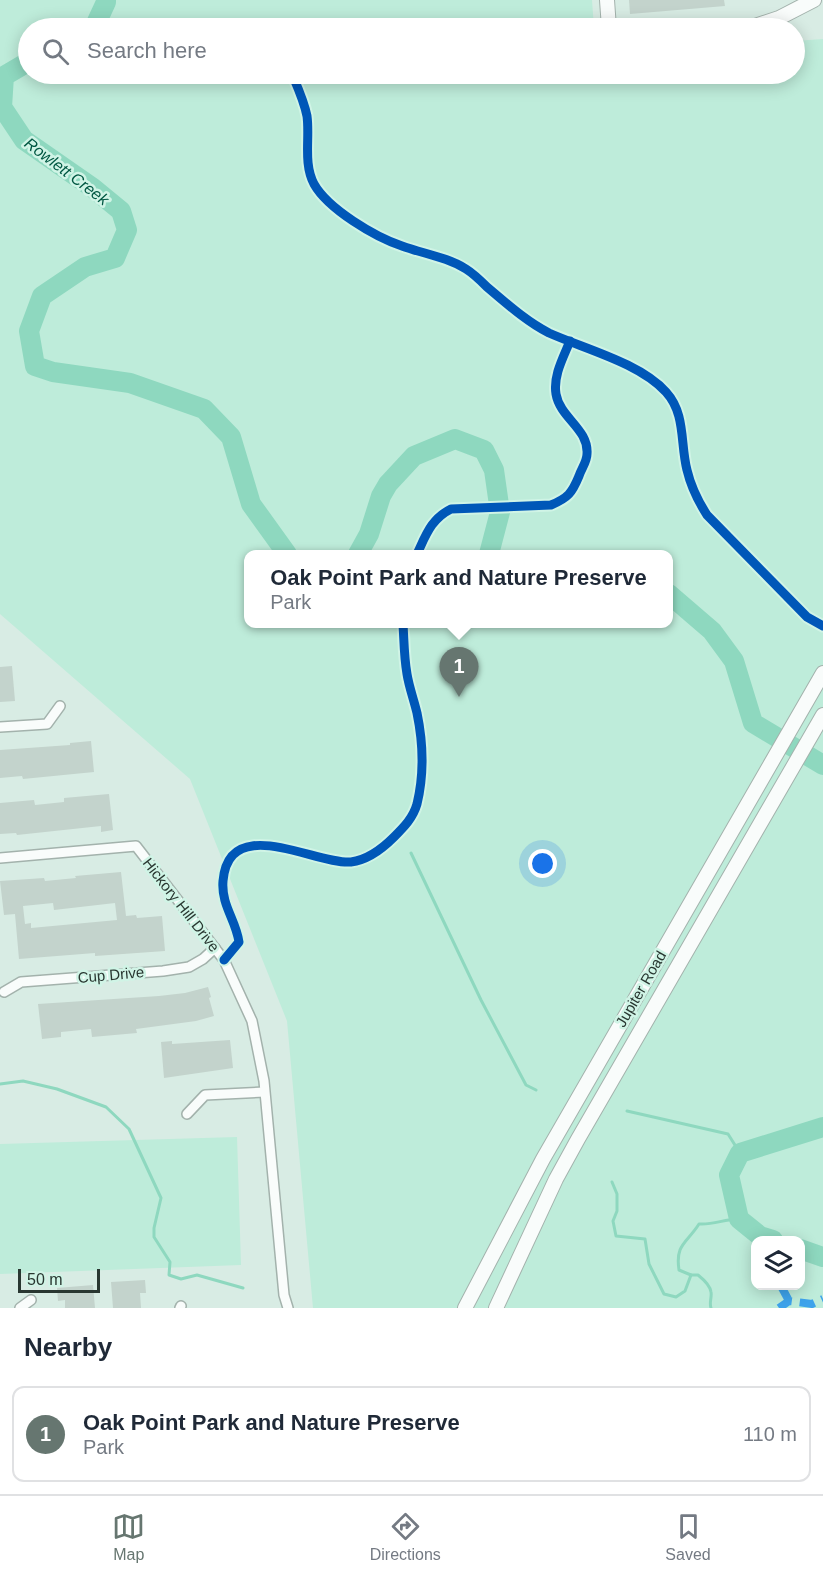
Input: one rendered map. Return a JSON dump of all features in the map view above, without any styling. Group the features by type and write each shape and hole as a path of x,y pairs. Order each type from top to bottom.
{"main road":[{"path":"607,0 608,18"},
{"path":"779,18 814,0"},
{"name":"Jupiter Road","path":"465,1308 543,1159 823,673"},
{"name":"Jupiter Road","path":"496,1308 556,1179 578,1138 823,715"}],"street":[{"path":"0,727 47,724 60,706"},
{"name":"Hickory Hill Drive","path":"0,858 136,846 224,960 252,1021 264,1092 284,1295 288,1308"},
{"name":"Cup Drive","path":"4,992 21,982 189,967 203,959 215,948"},
{"path":"187,1114 205,1095 264,1092"},
{"path":"20,1308 31,1300"}],"green space":[{"path":"0,0 592,0 593,18 18,18 18,84 805,84 805,40 823,39 823,1308 313,1308 287,1021 190,779 0,614"},
{"path":"237,1137 241,1265 0,1274 0,1144"}],"building":[{"path":"629,0 724,0 725,6 630,14"},
{"path":"12,666 15,701 0,702 0,667"},
{"path":"91,741 94,772 23,779 22,776 0,778 0,750 70,745 70,743"},
{"path":"109,794 113,830 101,832 101,826 17,835 16,833 0,834 0,803 34,800 35,805 64,802 64,798"},
{"path":"121,872 126,916 136,915 137,918 162,916 165,951 95,956 95,953 19,959 15,914 4,915 0,881 44,878 45,881 76,878 75,876","holes":["53,903 54,910 115,903 117,920 31,928 31,923 25,924 23,906"]},
{"path":"208,987 214,1016 196,1021 136,1029 137,1033 92,1037 91,1029 61,1032 61,1037 42,1039 38,1004 159,996"},
{"path":"230,1040 233,1068 164,1078 161,1042 172,1041 172,1044"},
{"path":"145,1280 146,1293 140,1293 141,1308 113,1308 111,1282"},
{"path":"93,1285 95,1308 65,1308 65,1300 58,1301 57,1288"}],"waterway":[{"name":"Rowlett Creek","path":"99,18 106,0"},
{"name":"Rowlett Creek","path":"18,68 4,76 2,107 24,140 93,188 121,211 127,230 115,258 85,267 42,296 29,331 35,366 53,372 130,383 204,409 231,437 251,504 284,550"},
{"name":"Rowlett Creek","path":"360,550 369,534 381,496 388,484 414,456 455,439 484,450 494,470 500,512 490,550"},
{"name":"Rowlett Creek","path":"673,597 712,631 734,661 753,723 823,765"},
{"path":"411,853 481,1000 526,1085 536,1090"},
{"path":"0,1084 23,1081 57,1089 106,1107 129,1129 161,1198 154,1237 170,1262 169,1275 181,1279 197,1275 243,1288"},
{"path":"627,1111 728,1134 740,1153"},
{"name":"Rowlett Creek","path":"760,1236 739,1219 729,1175 740,1153 823,1127"},
{"path":"612,1182 617,1194 617,1211 613,1221 616,1236 645,1239 649,1264 664,1294 676,1297 685,1291 691,1275"},
{"path":"711,1308 711,1292 706,1282 698,1275 679,1270 680,1249 699,1224 739,1219"},
{"name":"Rowlett Creek","path":"805,1251 823,1257"}],"marked path":[{"path":"783,1290 789,1301"},
{"path":"779,1308 789,1301 812,1304 823,1299"}],"cycle path":[{"path":"296,84 307,116 308,159 311,176 314,184 330,203 353,221 391,242 451,261 466,269 541,329 627,365 655,382 666,392 677,410 689,476 695,494 707,515 807,617 823,626"},
{"path":"419,550 434,523 451,509 551,505 562,500 572,491 585,463 586,445 584,437 563,410 555,387 557,374 570,341"},
{"path":"224,960 239,942 224,898 223,881 229,860 241,849 257,845 297,851 336,861 357,861 385,845 405,826 413,814 421,782 421,735 406,668 403,628"}],"place":[{"name":"Oak Point Park and Nature Preserve","path":"459,697"}]}
